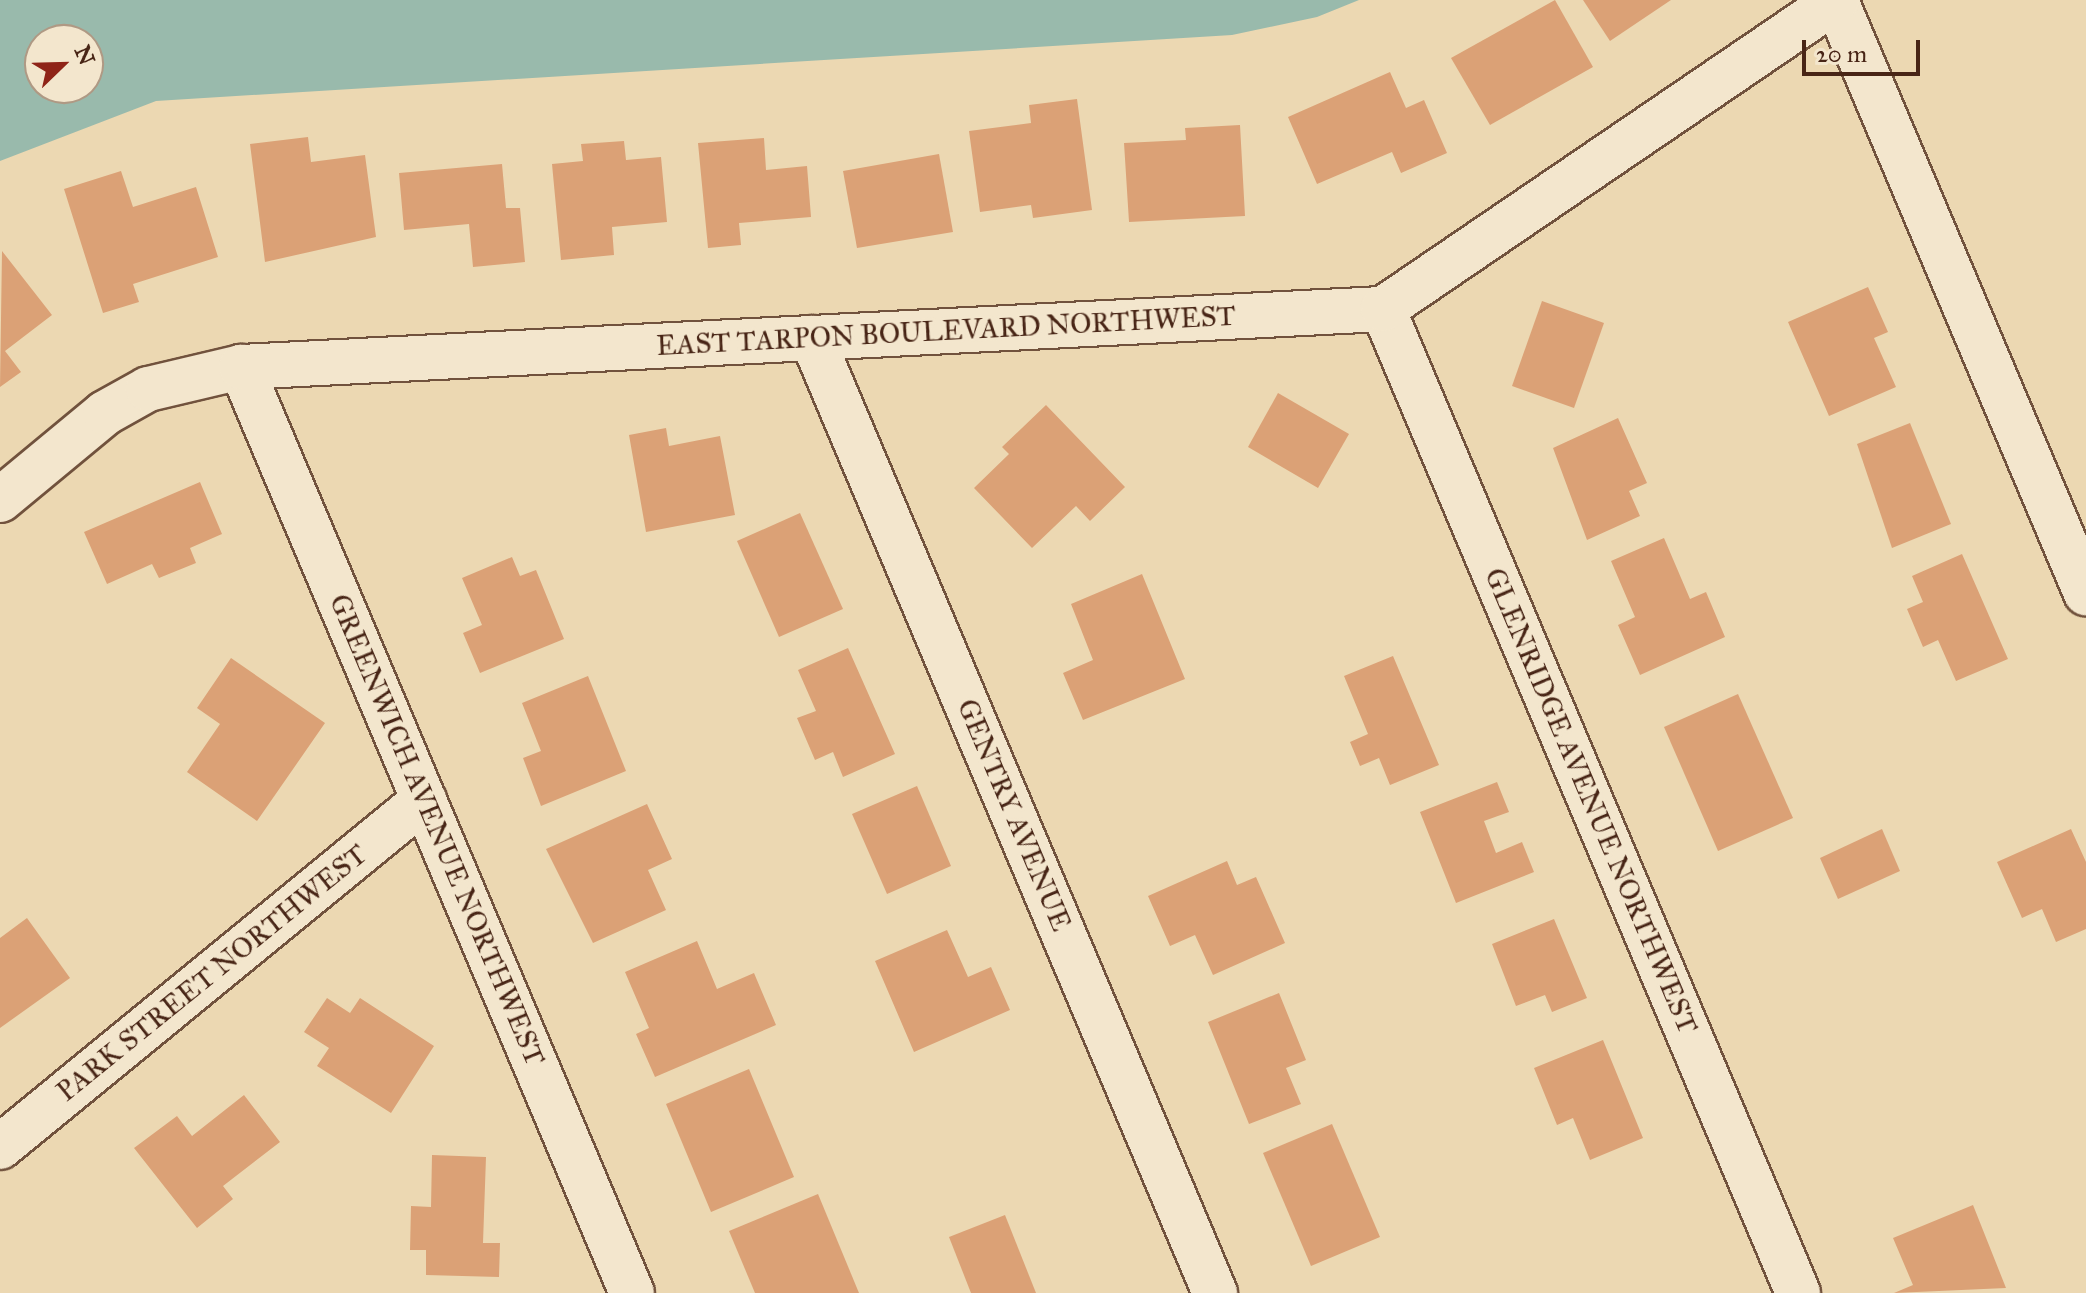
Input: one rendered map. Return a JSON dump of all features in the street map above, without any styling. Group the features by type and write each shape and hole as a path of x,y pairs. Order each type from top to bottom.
{"street":[{"path":"1383,309 1836,0 2086,593"},
{"name":"EAST TARPON BOULEVARD NORTHWEST","path":"0,500 105,413 148,389 241,367 1383,309"},
{"name":"GLENRIDGE AVENUE NORTHWEST","path":"1383,309 1798,1293"},
{"name":"GENTRY AVENUE","path":"812,338 1215,1293"},
{"name":"GREENWICH AVENUE NORTHWEST","path":"241,367 424,800 624,1289"},
{"name":"PARK STREET NORTHWEST","path":"0,1147 424,800"}],"shaded area":[{"path":"0,0 1359,0 1317,17 1232,35 156,101 0,161"}],"building":[{"path":"1555,0 1593,67 1490,125 1451,58"},
{"path":"1583,0 1671,0 1610,41"},
{"path":"1390,72 1406,108 1424,100 1447,153 1401,173 1392,152 1317,184 1288,117"},
{"path":"1077,99 1092,210 1033,218 1031,205 980,212 969,131 1031,123 1029,105"},
{"path":"1240,125 1245,216 1129,222 1124,143 1186,140 1185,128"},
{"path":"308,137 311,162 365,155 376,237 265,262 250,144"},
{"path":"764,138 766,170 807,166 811,217 739,223 741,245 708,248 698,143"},
{"path":"624,141 626,160 661,157 667,222 612,227 614,255 561,260 552,164 583,161 581,144"},
{"path":"939,154 953,232 857,248 843,171"},
{"path":"502,164 506,208 520,208 525,262 473,267 469,224 404,230 399,173"},
{"path":"121,171 133,207 196,187 218,257 133,284 139,302 103,313 64,189"},
{"path":"2,251 52,315 5,351 21,372 0,387"},
{"path":"1868,287 1888,332 1874,338 1896,387 1829,416 1788,322"},
{"path":"1542,301 1604,323 1574,408 1512,386"},
{"path":"1278,393 1349,434 1318,488 1248,447"},
{"path":"1046,405 1125,487 1090,521 1076,506 1032,548 974,488 1009,454 1002,447"},
{"path":"1618,418 1647,483 1629,491 1640,516 1587,540 1553,448"},
{"path":"1910,423 1951,524 1892,548 1857,444"},
{"path":"666,428 669,446 720,436 735,515 646,532 629,435"},
{"path":"200,482 222,534 190,548 196,563 159,578 152,564 107,584 84,532"},
{"path":"800,513 843,609 779,637 737,541"},
{"path":"1664,538 1690,599 1706,592 1725,637 1640,675 1618,625 1635,617 1611,561"},
{"path":"1962,554 2008,659 1956,681 1938,640 1923,647 1907,609 1923,602 1912,576"},
{"path":"512,557 520,576 536,570 564,639 480,673 463,633 482,625 462,578"},
{"path":"1142,574 1185,679 1083,720 1063,673 1093,660 1071,604"},
{"path":"848,648 895,754 843,777 833,752 815,760 797,718 816,711 798,670"},
{"path":"1393,656 1439,765 1390,785 1379,758 1360,766 1350,742 1368,734 1344,676"},
{"path":"231,658 325,723 257,821 187,772 220,724 197,708"},
{"path":"588,676 626,771 541,806 523,758 541,751 522,703"},
{"path":"1738,694 1793,818 1718,851 1664,727"},
{"path":"1497,782 1509,812 1484,821 1496,853 1522,842 1534,872 1456,903 1420,812"},
{"path":"917,786 951,866 887,894 852,814"},
{"path":"647,804 672,859 648,870 666,910 593,943 546,849"},
{"path":"1882,829 1900,871 1838,899 1820,858"},
{"path":"2071,829 2086,862 2086,929 2056,942 2042,909 2022,918 1997,862"},
{"path":"1227,861 1237,885 1256,877 1285,943 1213,975 1195,935 1170,946 1148,896"},
{"path":"27,918 70,978 0,1028 0,938"},
{"path":"1554,919 1587,998 1552,1012 1545,995 1516,1006 1492,944"},
{"path":"947,930 968,977 991,967 1010,1010 914,1052 875,961"},
{"path":"697,941 717,989 754,973 776,1025 655,1077 636,1034 649,1028 625,972"},
{"path":"1279,993 1306,1060 1286,1068 1301,1104 1249,1124 1208,1022"},
{"path":"327,998 350,1013 360,998 434,1046 391,1113 317,1066 329,1048 304,1032"},
{"path":"1603,1040 1643,1138 1590,1160 1573,1118 1557,1125 1534,1068"},
{"path":"749,1069 794,1177 711,1212 666,1104"},
{"path":"244,1095 280,1142 223,1186 233,1199 197,1228 134,1148 177,1116 192,1136"},
{"path":"1332,1124 1380,1237 1311,1266 1263,1153"},
{"path":"432,1155 486,1157 483,1243 500,1243 499,1277 426,1275 426,1250 410,1250 411,1206 431,1207"},
{"path":"818,1194 859,1293 755,1293 729,1231"},
{"path":"1973,1205 2006,1288 1894,1293 1913,1285 1893,1238"},
{"path":"1005,1215 1036,1293 971,1293 949,1237"}]}
